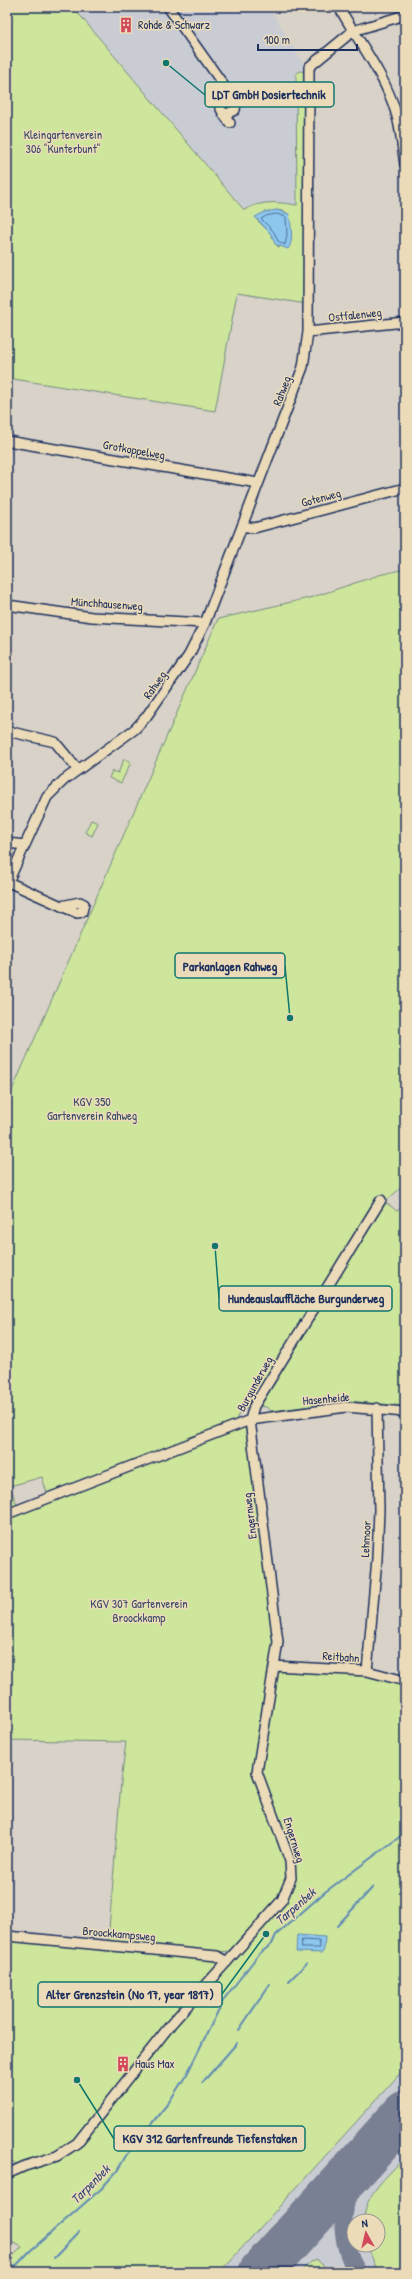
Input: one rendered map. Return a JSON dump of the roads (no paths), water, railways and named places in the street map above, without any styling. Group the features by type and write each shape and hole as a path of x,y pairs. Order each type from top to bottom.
{"street":[{"path":"168,7 236,104 235,110 224,115"},
{"path":"339,7 392,103 398,122 405,164"},
{"name":"Rahweg","path":"7,883 47,797 64,780 135,729 146,717 189,655 205,623 300,378 308,332 309,67 353,31 405,15"},
{"path":"220,80 220,108 230,123"},
{"name":"Ostfalenweg","path":"308,332 405,322"},
{"name":"Grotkoppelweg","path":"7,441 258,483"},
{"name":"Gotenweg","path":"242,526 254,528 405,488"},
{"name":"Münchhausenweg","path":"7,605 92,617 205,623"},
{"path":"7,731 55,742 78,770"},
{"path":"7,843 24,845"},
{"path":"7,883 61,906"},
{"name":"Burgunderweg","path":"7,1514 250,1420 254,1406 381,1200"},
{"name":"Hasenheide","path":"250,1420 346,1407 377,1408 405,1412"},
{"name":"Lehmoor","path":"367,1671 378,1559 379,1510 377,1408"},
{"name":"Engernweg","path":"7,2174 25,2166 57,2156 76,2143 172,2023 282,1900 291,1878 287,1850 257,1772 274,1666 277,1635 250,1420"},
{"name":"Reitbahn","path":"274,1666 367,1671 405,1681"},
{"name":"Broockkampsweg","path":"7,1936 217,1956 227,1962"}],"water":[{"path":"277,210 289,214 291,242 288,249 275,244 271,234 255,217 265,212"},
{"path":"297,1935 325,1937 324,1950 322,1953 296,1952"}],"waterway":[{"name":"Tarpenbek","path":"10,2272 30,2251 101,2189 117,2171 127,2154 169,2102 187,2074 224,1999 259,1954 272,1944 276,1935 325,1892 405,1833"},
{"path":"337,1926 373,1887"},
{"path":"289,1981 307,1963"},
{"path":"239,2030 270,1984"},
{"path":"202,2083 237,2043"},
{"path":"54,2258 79,2232"}],"place":[{"name":"Rohde & Schwarz","path":"126,25"},
{"name":"LDT GmbH Dosiertechnik","path":"166,63"},
{"name":"Parkanlagen Rahweg","path":"290,1018"},
{"name":"Hundeauslauffläche Burgunderweg","path":"215,1246"},
{"name":"Alter Grenzstein (No 17, year 1817)","path":"266,1934"},
{"name":"Haus Max","path":"123,2064"},
{"name":"KGV 312 Gartenfreunde Tiefenstaken","path":"77,2080"}],"park label":[{"name":"Kleingartenverein 306 \"Kunterbunt\"","path":"63,142"},
{"name":"KGV 350 Gartenverein Rahweg","path":"92,1109"},
{"name":"KGV 307 Gartenverein Broockkamp","path":"139,1611"}]}
